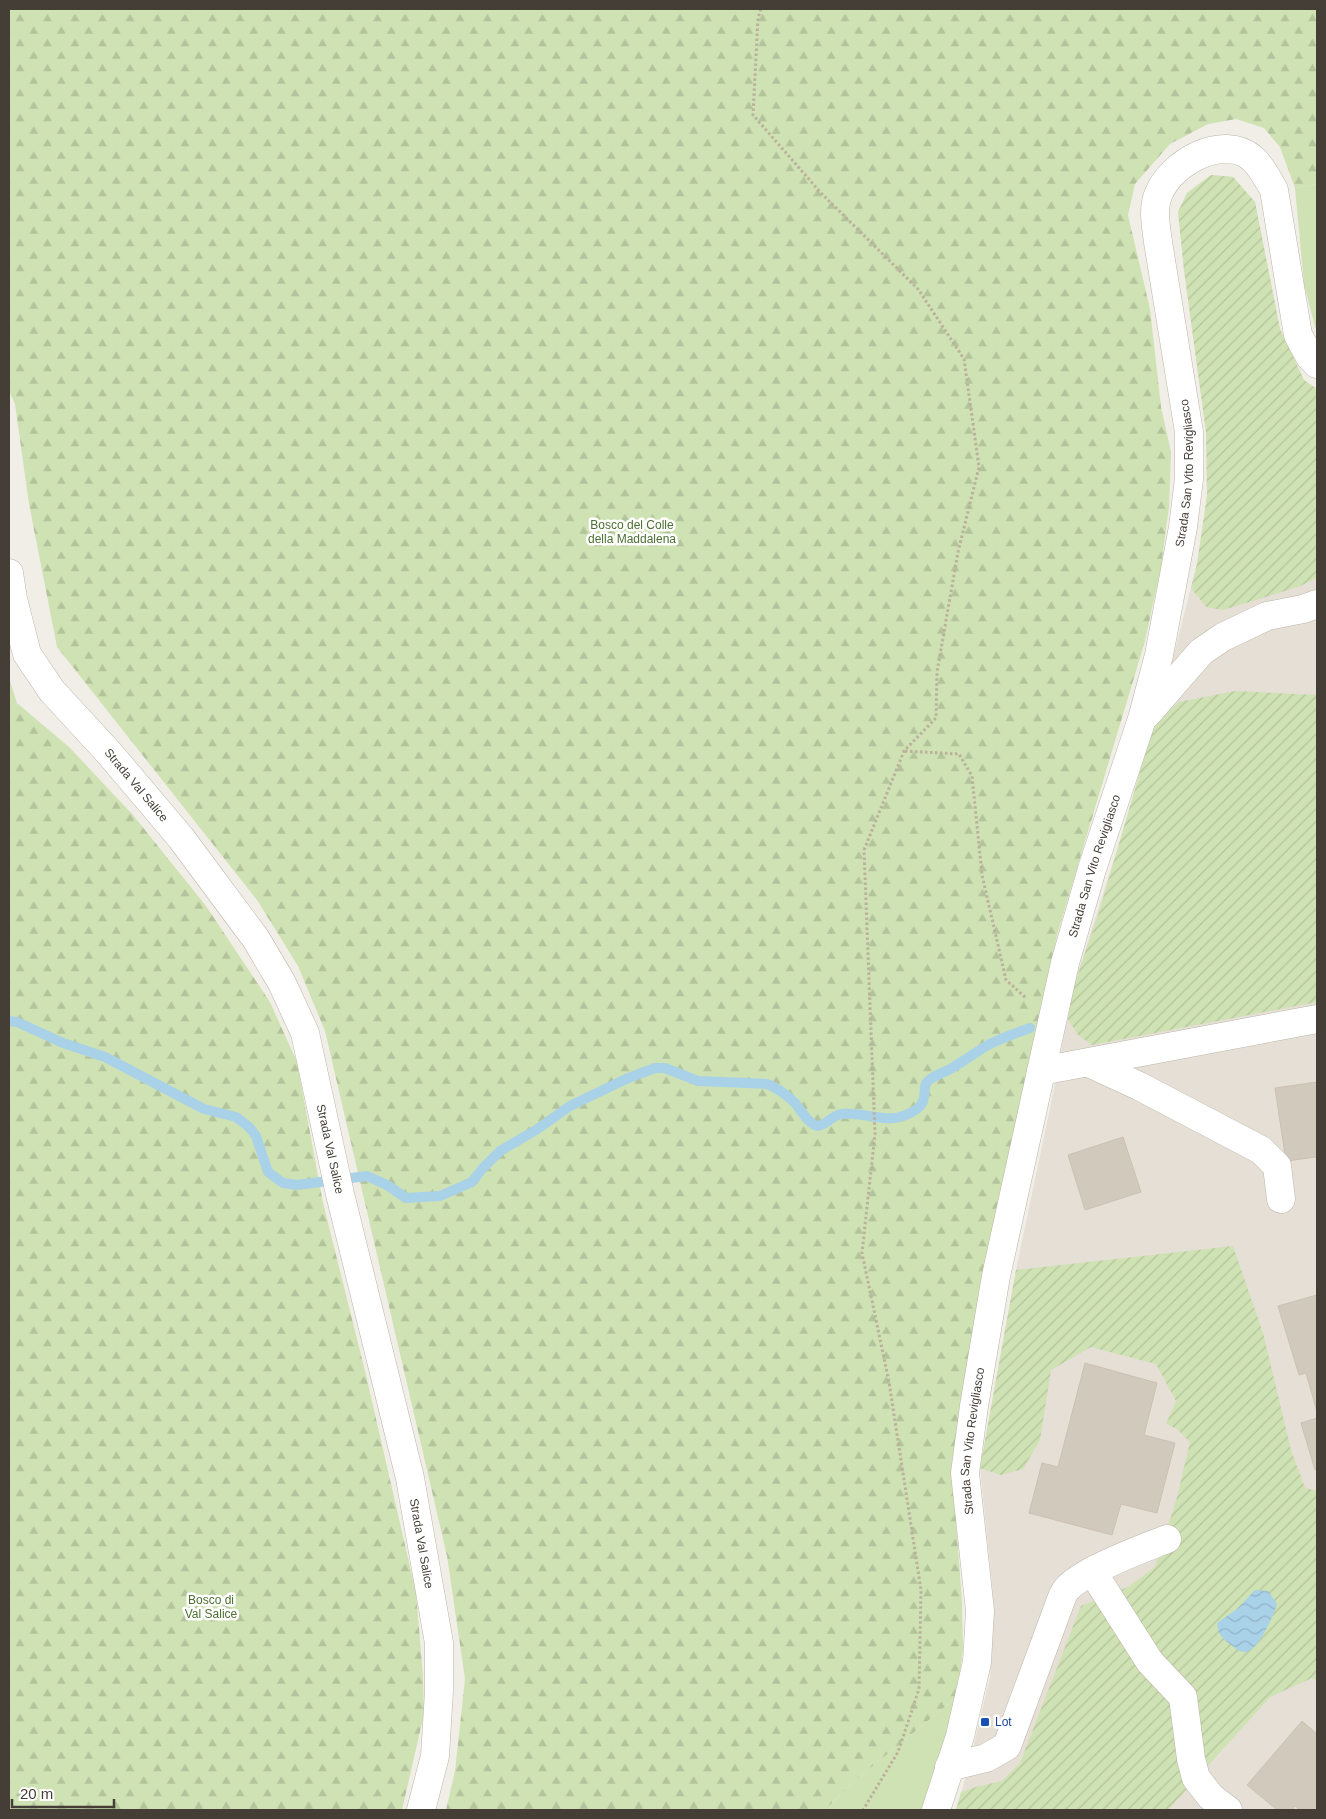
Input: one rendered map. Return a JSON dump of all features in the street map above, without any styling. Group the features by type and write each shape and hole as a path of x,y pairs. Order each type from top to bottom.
{"street":[{"name":"Strada San Vito Revigliasco","path":"936,1810 960,1736 977,1662 980,1611 965,1473 972,1415 996,1276 1065,963 1092,869 1142,719 1159,656 1189,479 1189,432 1154,211 1159,192 1169,177 1183,165 1204,152 1220,148 1237,150 1252,158 1265,174 1274,190 1298,335 1317,364"},
{"name":"Strada Val Salice","path":"9,573 13,598 27,654 47,684 110,754 180,838 256,939 282,983 305,1033 340,1194 410,1478 438,1642 440,1691 435,1756 421,1810"},
{"path":"1142,719 1202,652 1223,637 1267,616 1303,609 1317,604"},
{"path":"1041,1071 1317,1019"},
{"path":"1088,1063 1139,1086 1261,1150 1277,1166 1280,1199"},
{"path":"950,1767 986,1758 1007,1746 1066,1590 1092,1571 1167,1539"},
{"path":"1092,1571 1150,1662 1183,1697 1191,1760 1196,1778 1211,1798 1228,1810"}],"path":[{"path":"761,9 758,18 753,115 821,193 918,289 964,359 979,467 958,552 937,672 936,718 904,751 864,850 875,1134 862,1253 889,1382 921,1590 919,1689 898,1752 863,1810"},
{"path":"904,751 959,754 972,776 982,875 1006,980 1052,1020"}],"shaded area":[{"path":"1211,175 1233,177 1255,202 1280,329 1304,380 1317,389 1317,1810 956,1810 990,1677 994,1604 980,1468 1016,1270 1073,988 1124,828 1173,658 1197,564 1207,496 1206,432 1178,212 1187,193"}],"green space":[{"name":"Bosco del Colle della Maddalena","path":"9,9 1317,9 1317,184 1295,188 1280,147 1264,128 1236,119 1208,124 1170,144 1135,184 1128,215 1150,309 1161,407 1171,452 1169,507 1161,567 1145,641 1057,935 979,1304 952,1468 962,1601 963,1650 957,1697 852,1783 825,1810 446,1810 455,1771 465,1679 447,1556 325,1031 298,966 257,900 57,647 29,504 15,404 9,391"},
{"path":"1211,175 1233,177 1255,202 1280,329 1304,380 1317,389 1317,578 1298,587 1223,610 1206,607 1191,588 1197,564 1207,496 1206,432 1178,212 1187,193"},
{"path":"1317,184 1317,330 1304,284 1295,188"},
{"name":"Bosco di Val Salice","path":"9,678 17,703 69,747 133,815 206,906 270,1002 297,1062 323,1203 366,1375 416,1593 423,1676 424,1714 402,1810 9,1810"},
{"path":"1235,691 1317,695 1317,1002 1092,1045 1078,1035 1068,1019 1073,988 1099,912 1154,724 1179,702"},
{"path":"1233,1246 1263,1333 1291,1450 1305,1488 1317,1491 1317,1681 1312,1678 1270,1697 1168,1810 956,1810 961,1792 1002,1781 1020,1763 1081,1606 1128,1587 1155,1567 1176,1501 1190,1442 1177,1429 1166,1424 1176,1401 1156,1364 1091,1347 1051,1370 1040,1440 1023,1469 1001,1475 980,1468 1016,1270"},
{"path":"957,1697 923,1810 825,1810 852,1783"}],"water":[{"path":"1255,1590 1268,1591 1277,1604 1269,1625 1259,1641 1249,1651 1242,1652 1222,1637 1217,1623 1237,1609"}],"building":[{"path":"1317,1082 1317,1157 1286,1161 1275,1088"},
{"path":"1123,1137 1141,1192 1085,1210 1068,1155"},
{"path":"1317,1295 1317,1412 1306,1373 1299,1375 1278,1306"},
{"path":"1085,1363 1157,1383 1144,1435 1175,1443 1157,1513 1121,1504 1112,1535 1029,1513 1042,1463 1058,1467"},
{"path":"1317,1418 1317,1469 1315,1470 1301,1423"},
{"path":"1302,1721 1317,1734 1317,1810 1299,1810 1295,1806 1292,1810 1277,1810 1247,1785"}],"waterway":[{"path":"9,1021 17,1022 63,1043 105,1057 204,1109 236,1117 249,1127 256,1136 268,1172 283,1183 297,1185 367,1176 387,1185 406,1198 440,1196 472,1182 500,1151 536,1130 570,1106 626,1079 655,1068 665,1068 698,1081 767,1084 789,1097 804,1116 818,1126 842,1114 858,1114 882,1118 906,1115 920,1106 923,1101 926,1084 931,1078 952,1068 993,1042 1030,1028"}],"place":[{"name":"Lot","path":"985,1722"}]}
